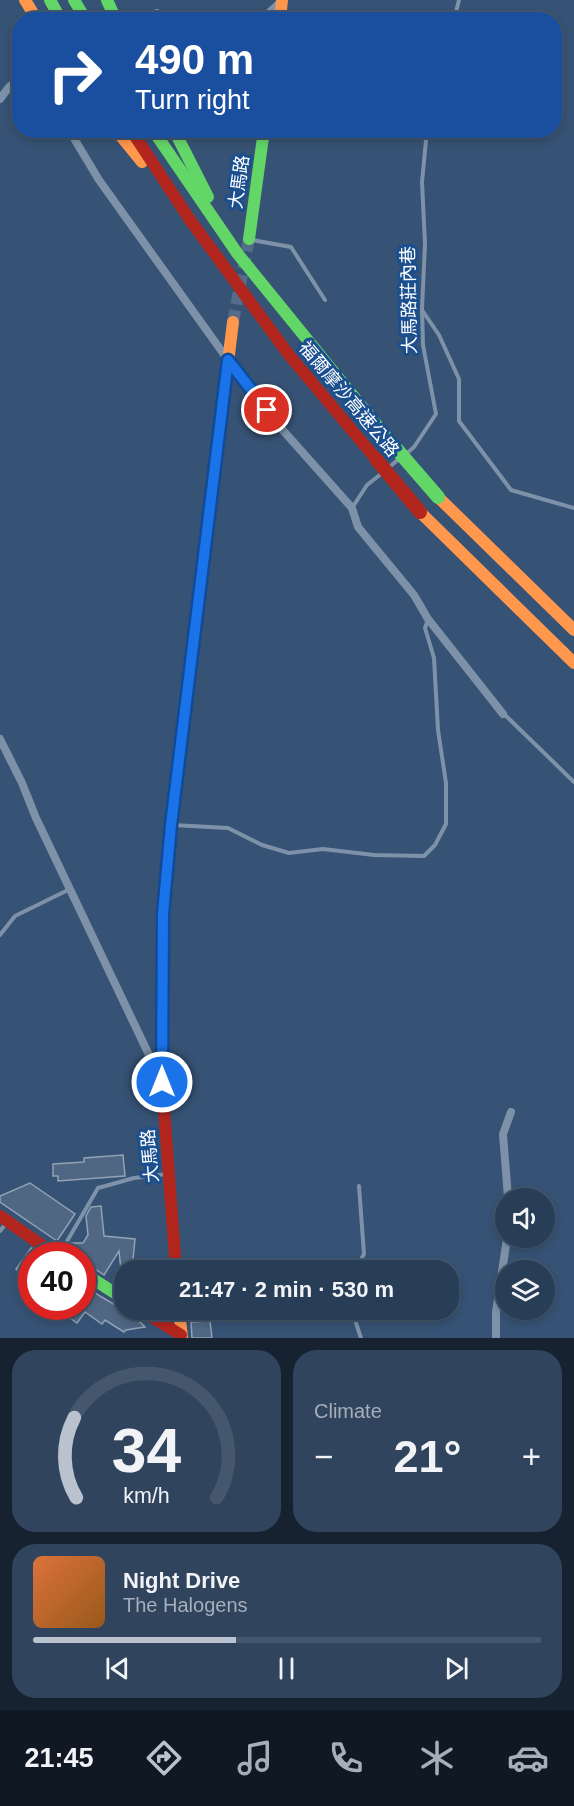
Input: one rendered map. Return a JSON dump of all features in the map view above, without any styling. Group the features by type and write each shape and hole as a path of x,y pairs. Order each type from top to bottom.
{"main road":[{"path":"123,138 190,220"},
{"name":"福爾摩沙高速公路","path":"136,138 190,220 289,355 420,512 574,663"},
{"name":"福爾摩沙高速公路","path":"158,138 237,253 393,444 438,497 574,630"},
{"path":"178,138 237,253"},
{"name":"大馬路","path":"249,239 263,138"},
{"name":"大馬路","path":"175,1260 162,1082 163,914 171,825 233,322"},
{"path":"2,1223 34,1242"},
{"path":"96,1281 114,1293"},
{"path":"156,1320 181,1337"},
{"path":"180,1320 181,1337"}],"street":[{"path":"270,12 283,0"},
{"path":"0,99 12,85"},
{"path":"74,138 99,180 228,360 280,427 352,508 358,527 414,596 428,619 503,714"},
{"path":"0,739 162,1082"},
{"path":"507,1188 503,1134 511,1112"},
{"path":"496,1338 496,1312 506,1248"}],"lane":[{"name":"大馬路莊內巷","path":"352,508 367,486 414,447 436,414 423,345 425,244 422,182 426,138"},
{"path":"249,239 291,247 325,300"},
{"path":"422,309 439,335 459,379 459,421 512,490 574,508"},
{"path":"171,825 228,828 262,845 289,853 323,849 374,855 424,856 435,845 446,824 446,783 438,730 434,658 425,628 428,619"},
{"path":"503,714 574,782"},
{"path":"0,935 15,916 70,889"},
{"path":"66,1242 98,1188 134,1178 169,1174"},
{"path":"359,1186 364,1254 361,1260"},
{"path":"356,1320 362,1338"}],"building":[{"path":"123,1155 125,1176 58,1181 58,1176 53,1176 53,1164 84,1162 84,1158"},
{"path":"30,1183 75,1214 57,1241 0,1202 0,1196"},
{"path":"101,1206 104,1236 135,1239 133,1260 120,1260 119,1251 104,1275 96,1270 96,1242 84,1242 88,1235 86,1216 91,1207"},
{"path":"96,1293 114,1304 114,1320 138,1320 145,1327 124,1332 105,1320 102,1324 96,1320"},
{"path":"210,1321 212,1338 192,1338 191,1322"}],"tunnel":[{"path":"233,322 249,239"}],"traffic: fast":[{"path":"50,0 57,12"},
{"path":"74,0 81,12"},
{"path":"107,0 112,12"},
{"path":"158,138 237,253 393,445"},
{"path":"178,138 208,197"},
{"path":"249,239 263,138"},
{"path":"162,1020 163,914 171,825 219,435"},
{"path":"393,445 438,497"},
{"path":"96,1281 114,1293"}],"traffic: slow":[{"path":"25,0 32,12"},
{"path":"281,12 282,0"},
{"path":"122,138 142,162"},
{"path":"219,435 233,322"},
{"path":"438,497 574,630"},
{"path":"420,512 574,663"},
{"path":"180,1320 182,1338"}],"traffic: jam":[{"path":"136,138 190,220 289,355 376,459"},
{"path":"376,459 420,512"},
{"path":"162,1020 162,1082 175,1260"},
{"path":"0,1216 37,1242"},
{"path":"157,1320 181,1335"}],"route":[{"path":"162,1082 163,914 171,825 228,360 267,410"}]}
